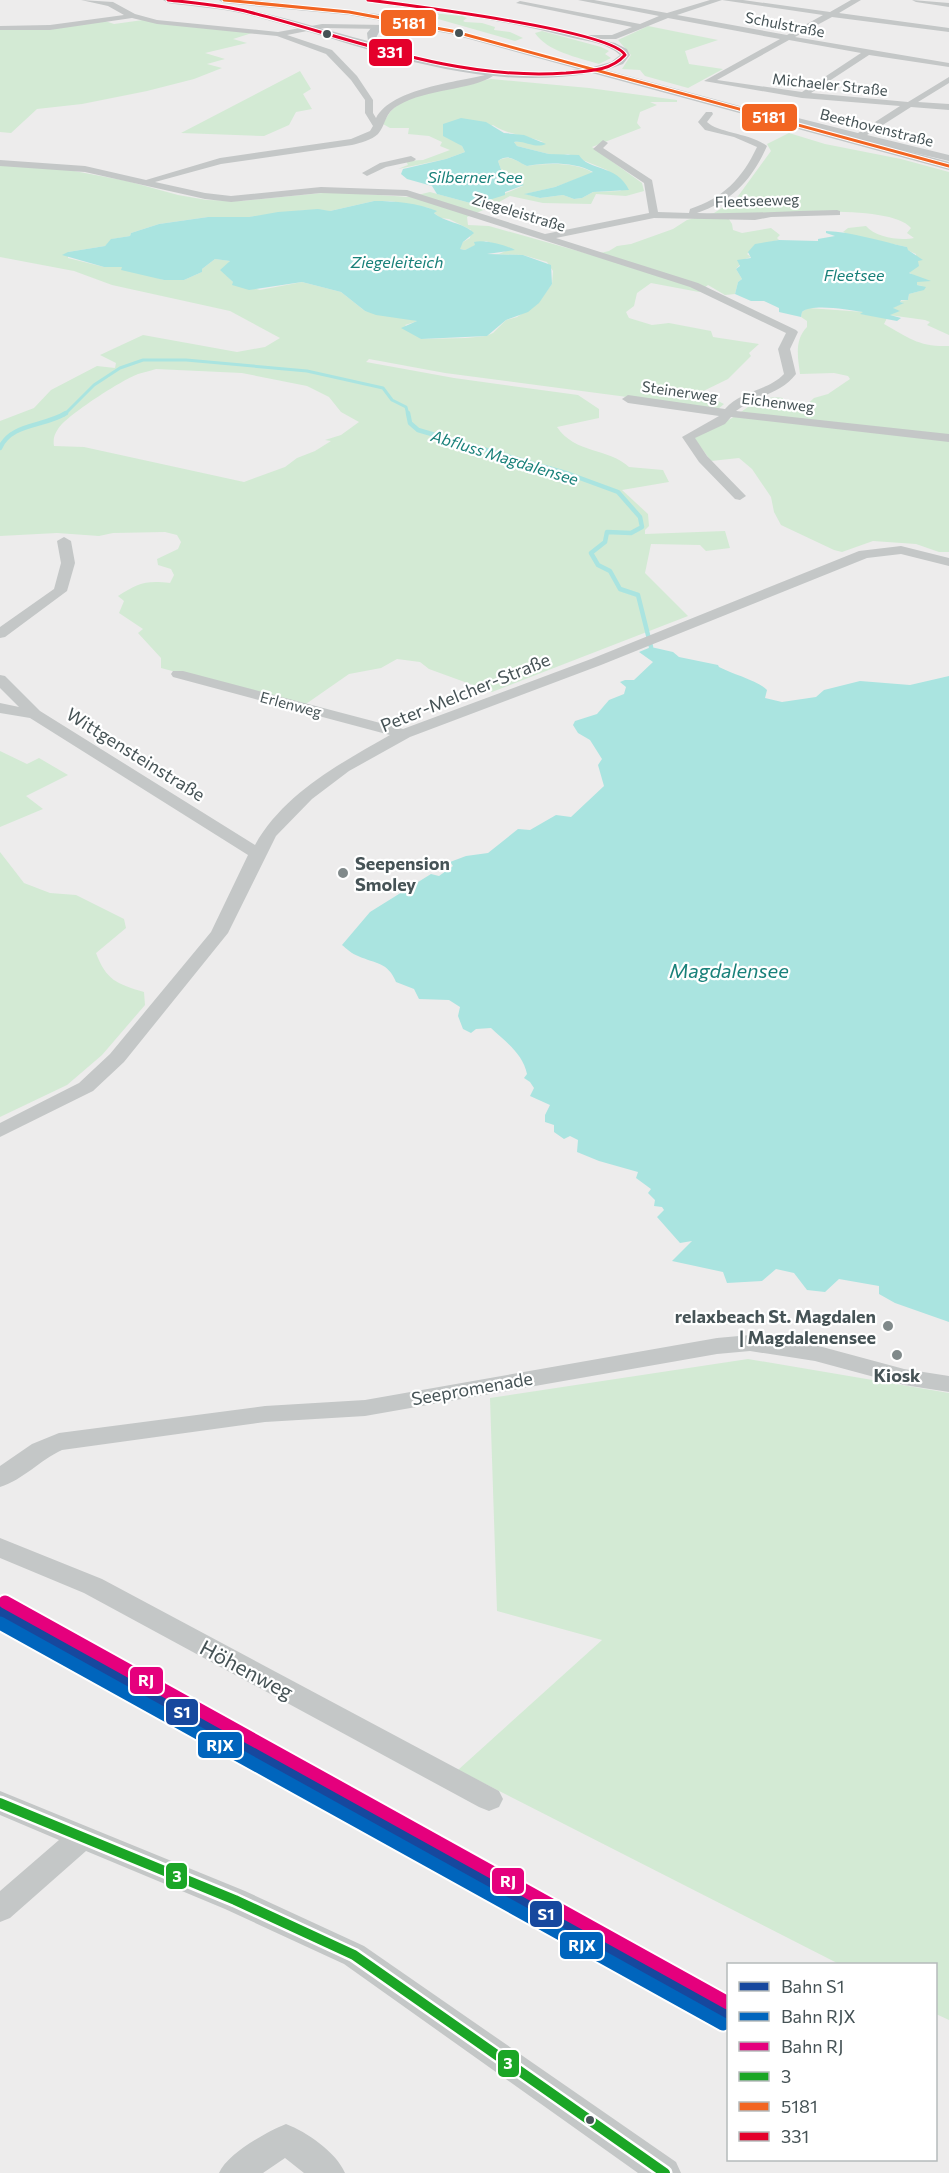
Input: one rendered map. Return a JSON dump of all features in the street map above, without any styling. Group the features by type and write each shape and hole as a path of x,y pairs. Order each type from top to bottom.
{"main road":[{"path":"168,0 234,9 489,76 573,85"},
{"path":"224,0 291,5"},
{"path":"260,0 386,23 413,23 564,60 744,112 949,166"},
{"path":"368,0 466,12 537,25 585,38 612,41 624,53 622,60 611,65 561,76 509,76 444,66"},
{"path":"388,2 409,6 417,11 437,8"},
{"path":"396,53 371,39 372,33 386,23 413,17 417,11"},
{"path":"466,12 520,30 562,56 564,60"},
{"path":"616,89 671,97 729,111 744,112"}],"street":[{"path":"85,0 110,4 132,16 172,24 278,34 329,52 354,78 369,100 369,113 377,126"},
{"name":"Schulstraße","path":"582,0 867,53 949,65"},
{"path":"612,41 640,26 718,0"},
{"path":"726,0 949,30"},
{"path":"786,38 857,0"},
{"path":"916,0 949,5"},
{"path":"520,3 640,26"},
{"path":"0,28 92,22 132,16"},
{"path":"278,34 308,28 386,23"},
{"name":"Michaeler Straße","path":"786,38 708,81 802,95 949,107"},
{"path":"802,95 867,53"},
{"path":"144,181 178,174 220,161 352,142 374,133 386,110 405,99 442,87 489,76"},
{"path":"858,137 949,79"},
{"name":"Fleetseeweg","path":"677,215 714,206 734,192 756,161 762,146 737,135 708,128 702,122 709,114"},
{"name":"Beethovenstraße","path":"798,121 949,158"},
{"path":"603,142 598,149 649,182 654,215"},
{"path":"377,178 367,173 383,165 411,159"},
{"name":"Ziegeleistraße","path":"0,163 85,170 205,196 231,199 321,190 407,193 430,198 499,224 546,236 694,285 792,332 784,349 790,375 781,384 744,400 733,407 729,413"},
{"path":"387,183 407,193"},
{"name":"Fleetseeweg","path":"546,236 654,215 755,217 771,214 837,213"},
{"name":"Steinerweg","path":"627,399 729,413"},
{"name":"Eichenweg","path":"740,496 703,459 688,437 721,421 729,413 949,438"},
{"path":"3,630 60,591 68,562 64,542"},
{"name":"Peter-Melcher-Straße","path":"0,1131 86,1087 117,1058 219,933 269,834 306,796 343,768 404,734 872,552 901,550 949,562"},
{"name":"Erlenweg","path":"178,674 404,734"},
{"name":"Wittgensteinstraße","path":"0,679 35,714 258,854"},
{"path":"0,708 35,714"},
{"name":"Seepromenade","path":"0,1478 40,1450 69,1440 265,1414 365,1408 717,1346 750,1343 814,1353 904,1377 949,1384"},
{"name":"Höhenweg","path":"0,1548 93,1586 489,1799"},
{"path":"0,1803 236,1900 354,1955 665,2173"},
{"path":"0,1909 82,1837"},
{"path":"235,2173 286,2139 329,2173"}],"green space":[{"path":"431,13 462,16 467,18 463,21 465,22 482,23 495,27 494,30 510,32 523,38 515,41 438,19 439,15"},
{"path":"143,20 252,33 233,39 247,43 205,53 225,59 207,64 222,68 194,79 82,104 37,109 11,133 0,132 0,30 105,21 114,24"},
{"path":"648,26 718,40 685,51 689,64 723,69 688,88 645,76 640,70 622,69 631,55 618,40"},
{"path":"542,31 601,47 609,51 605,54 611,58 599,64 564,53 547,45 535,33"},
{"path":"300,71 311,89 303,94 312,109 296,112 289,125 264,136 181,133"},
{"path":"491,79 589,88 677,100 677,102 650,102 657,105 640,112 637,123 641,128 592,147 642,183 644,191 626,196 596,194 591,204 543,203 510,196 499,202 489,200 523,186 503,175 498,161 506,158 527,166 570,165 587,169 593,173 555,187 525,194 540,198 563,195 574,199 582,198 593,192 621,191 607,170 568,154 560,156 517,146 514,142 543,142 505,131 493,125 454,140 462,146 465,152 446,159 398,169 408,165 406,161 423,160 450,150 440,146 442,142 429,136 408,134 409,128 390,128 383,124 392,110 427,92"},
{"path":"789,133 825,144 901,159 949,172 949,335 927,325 930,322 925,320 889,315 899,311 892,308 903,303 899,301 908,300 909,294 920,291 922,286 917,285 915,277 909,272 916,265 916,254 907,250 907,247 843,232 848,228 866,226 881,235 908,239 914,238 907,233 911,228 898,220 878,215 853,212 795,212 727,216 733,230 742,233 771,228 780,235 777,238 779,240 756,245 747,254 751,257 745,259 736,269 742,279 738,282 735,294 725,295 708,285 699,292 651,283 637,293 634,306 626,312 629,318 652,325 669,323 711,331 713,337 759,344 749,353 751,356 728,379 687,399 708,399 724,404 718,409 445,373 369,359 366,362 454,378 578,395 599,409 599,418 557,427 564,436 582,447 612,457 629,467 663,470 669,482 622,490 648,514 649,526 645,534 725,531 730,548 706,551 700,545 651,544 645,573 688,616 492,692 429,669 420,662 397,659 381,668 349,674 303,706 161,668 161,658 138,633 143,629 119,613 124,601 118,596 137,585 148,582 170,583 174,575 171,569 158,565 157,559 178,549 181,542 177,535 165,532 113,533 99,536 57,533 0,536 0,421 34,408 51,390 97,366 115,368 116,363 100,355 143,335 237,352 265,347 280,338 230,311 112,285 74,271 0,257 0,165 69,170 207,200 242,201 332,192 409,197 430,192 474,204 489,202 495,205 467,217 468,225 489,226 592,255 609,251 617,246 631,244 673,229 687,220 714,213 736,199 771,151 767,144","holes":["374,201 390,201 429,208 440,218 449,219 471,230 470,238 463,242 459,249 465,250 486,241 512,248 499,254 485,254 523,255 547,262 553,271 552,284 538,303 517,317 506,320 493,333 486,336 421,339 405,325 418,321 365,311 341,292 302,282 260,290 233,282 228,277 230,261 215,259 202,269 202,272 184,280 164,280 123,267 104,267 68,258 68,252 105,246 112,239 130,236 131,233 159,224 208,217 249,217 306,210 330,211","156,369 242,373 307,386 329,397 341,412 359,422 341,435 325,440 331,441 297,458 285,467 244,482 84,447 54,446 54,437 58,429 83,407 130,378"]},
{"path":"808,308 864,312 862,314 887,318 884,324 915,341 949,346 949,552 939,552 916,544 873,541 842,552 834,550 781,525 774,512 771,497 752,469 739,458 711,461 694,438 762,400 783,398 781,404 789,409 802,409 814,398 828,394 850,379 848,376 834,373 800,374 799,343 807,327 807,321 801,317 802,312"},
{"path":"0,751 27,764 39,758 68,775 26,796 43,809 0,827"},
{"path":"0,852 24,883 50,893 76,895 124,919 126,928 96,953 108,975 114,980 144,992 145,1005 102,1055 67,1085 0,1117"},
{"path":"748,1359 949,1393 949,2020 937,2014 937,1963 837,1963 458,1770 602,1640 497,1611 490,1398"}],"water":[{"name":"Silberner See","path":"461,118 486,122 504,133 524,135 546,144 537,146 514,142 517,146 549,154 579,155 589,164 617,176 629,190 593,192 582,198 574,199 563,195 540,198 524,194 555,187 593,172 578,166 561,164 527,166 506,158 498,161 503,175 524,185 505,192 505,195 489,200 489,202 474,204 437,194 432,186 407,179 401,174 403,169 465,152 462,146 443,136 443,124"},
{"name":"Ziegeleiteich","path":"374,201 406,203 437,211 434,213 443,219 470,229 474,233 463,242 460,249 465,250 478,241 506,246 515,250 487,254 523,255 551,265 552,284 539,303 528,312 506,320 487,336 421,339 401,328 417,321 376,315 365,311 341,292 302,282 249,290 232,285 233,282 220,270 230,261 215,259 202,269 202,272 184,280 164,280 121,270 122,267 104,267 62,255 105,246 111,239 130,236 131,233 159,224 208,217 249,217 318,209 330,211"},
{"name":"Fleetsee","path":"826,231 856,235 907,247 923,260 918,261 919,266 909,273 931,281 917,282 917,285 926,287 924,290 909,294 908,300 901,300 900,302 904,303 893,308 900,311 890,315 901,318 897,321 860,314 863,312 831,308 807,309 802,312 801,317 779,312 779,308 764,301 751,301 735,294 738,282 742,279 736,269 740,266 737,260 751,258 748,252 755,244 779,240 818,241 818,239 835,236"},
{"name":"Magdalensee","path":"651,647 673,652 679,657 718,665 724,670 763,687 767,690 765,698 782,702 816,697 824,690 860,681 910,685 949,676 949,1322 895,1303 879,1294 879,1286 839,1279 825,1292 807,1290 794,1273 776,1269 762,1281 727,1283 723,1272 672,1261 692,1241 680,1243 657,1217 664,1210 662,1207 654,1206 655,1200 648,1193 651,1189 636,1178 638,1172 577,1152 578,1140 570,1136 564,1139 554,1132 554,1125 545,1122 545,1115 550,1105 530,1096 534,1088 524,1078 527,1074 522,1060 508,1043 491,1028 476,1029 471,1033 463,1029 458,1016 460,1007 449,1000 419,999 414,989 396,982 385,967 356,955 342,945 370,912 431,874 439,876 453,866 450,862 466,856 488,853 518,829 530,830 556,815 571,817 604,786 598,765 602,759 590,740 578,733 573,725 575,721 597,714 609,700 624,694 626,687 620,682 634,680 653,662 639,652"}],"waterway":[{"name":"Abfluss Magdalensee","path":"66,413 94,385 120,368 143,360 186,360 307,371 383,388 392,400 406,407 408,415"},
{"name":"Abfluss Magdalensee","path":"0,448 12,434 66,413"},
{"name":"Abfluss Magdalensee","path":"408,413 410,423 418,430 569,474 618,492 640,517 642,527 631,533 607,532 605,542 591,553 598,565 610,571 620,589 638,595 651,647"}],"rail line":[{"name":"RJ","path":"5,1602 727,2002"},
{"name":"S1","path":"0,1611 727,2014"},
{"name":"RJX","path":"0,1623 723,2024"}],"transit line":[{"name":"331","path":"168,0 239,10 412,58 495,73 537,75 579,72 610,66 625,55 623,51 611,45 551,29 491,17 368,0"},
{"name":"5181","path":"224,0 349,12 452,31 949,166"},
{"name":"3","path":"0,1803 235,1900 354,1955 665,2173"}],"place":[{"name":"Seepension Smoley","path":"343,873"},
{"name":"relaxbeach St. Magdalen | Magdalenensee","path":"888,1326"},
{"name":"Kiosk","path":"897,1355"}]}
